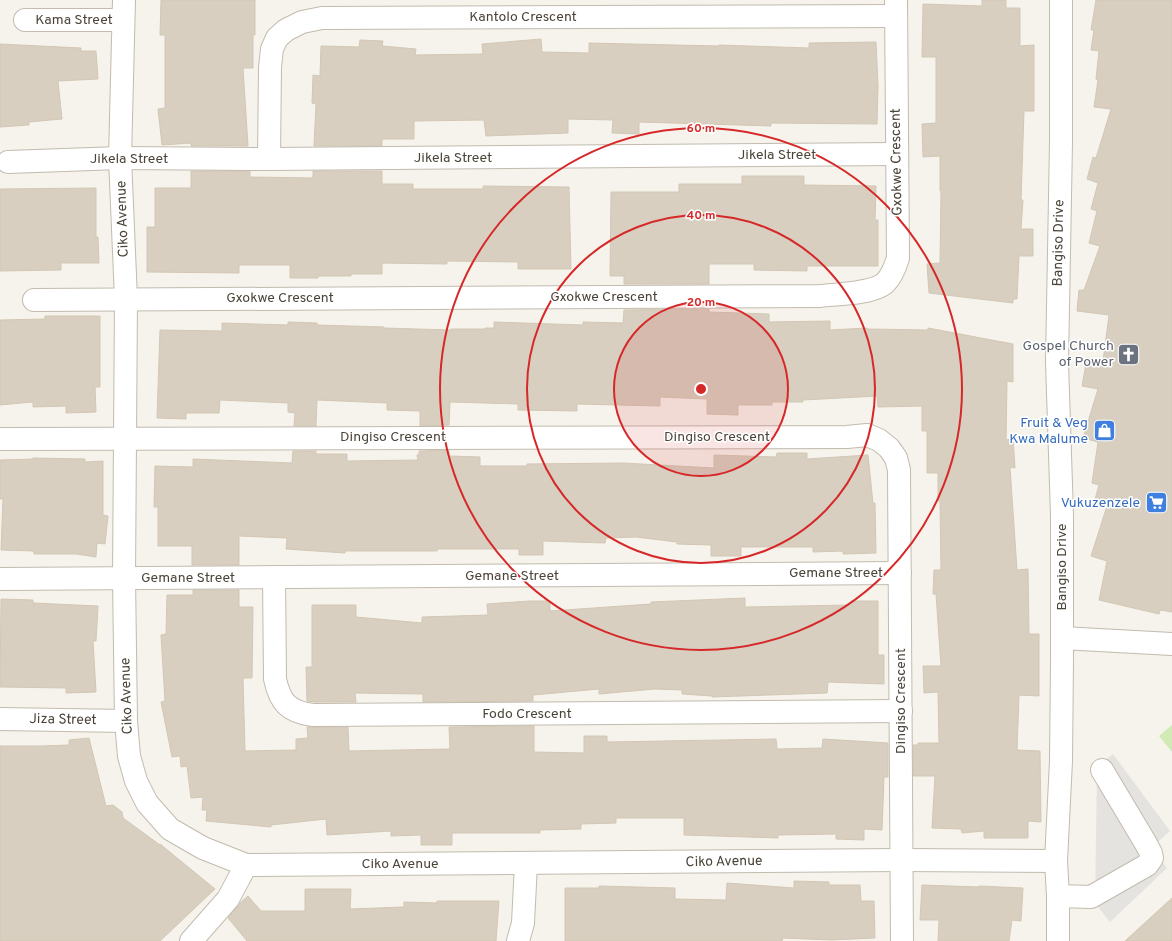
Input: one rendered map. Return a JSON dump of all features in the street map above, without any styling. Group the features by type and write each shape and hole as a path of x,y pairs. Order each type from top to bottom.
{"street":[{"name":"Bangiso Drive","path":"1058,941 1056,860 1062,761 1062,515 1057,362 1061,142 1061,0"},
{"name":"Gxokwe Crescent","path":"34,300 820,296 874,288 884,284 895,269 898,258 896,8"},
{"name":"Kantolo Crescent","path":"269,159 270,67 272,49 277,38 286,30 302,22 322,18 896,8"},
{"name":"Kama Street","path":"26,20 123,10"},
{"name":"Ciko Avenue","path":"123,10 120,158 126,299 124,578 126,721 131,762 136,782 147,803 170,829 202,848 246,865 1056,860"},
{"name":"Jikela Street","path":"8,162 120,158 269,159 897,154"},
{"name":"Dingiso Crescent","path":"126,438 847,437 867,435 879,440 889,448 896,458 899,470 902,860"},
{"path":"0,439 126,438"},
{"name":"Gemane Street","path":"124,578 900,573"},
{"name":"Fodo Crescent","path":"274,577 275,679 278,692 282,700 291,709 302,714 900,711"},
{"path":"0,579 124,578"},
{"path":"1062,638 1172,644"},
{"name":"Jiza Street","path":"0,719 126,721"},
{"path":"1058,896 1091,897 1147,865 1152,858 1145,842 1102,770"},
{"path":"902,860 902,941"},
{"path":"518,941 522,923 526,864"},
{"path":"191,941 228,899 246,865"}],"green space":[{"path":"1172,725 1172,752 1159,736"}],"shaded area":[{"path":"1113,754 1170,831 1151,848 1167,868 1110,922 1095,903 1097,767"}],"building":[{"path":"161,0 255,0 253,68 243,68 248,146 191,146 191,143 162,145 158,109 165,108 165,35 160,35"},
{"path":"982,0 1006,0 1006,8 1020,8 1020,46 1034,45 1034,111 1024,111 1021,200 1023,200 1021,229 1033,229 1033,256 1019,256 1017,299 1013,299 1013,303 929,293 927,264 940,263 941,191 940,156 923,157 922,124 936,123 936,57 922,57 923,4 982,6"},
{"path":"1096,0 1172,0 1172,612 1160,610 1159,614 1099,600 1107,561 1091,556 1107,506 1094,503 1099,485 1092,483 1098,442 1083,438 1098,389 1082,386 1087,358 1103,361 1109,315 1077,311 1079,290 1084,290 1100,246 1089,243 1097,211 1091,209 1098,183 1087,179 1093,157 1096,158 1111,109 1094,107 1098,80 1096,79 1099,51 1091,50 1094,30 1091,30"},
{"path":"541,39 542,52 589,53 589,43 809,48 809,43 876,42 878,86 877,124 771,123 771,126 639,122 639,134 612,133 613,120 568,119 568,133 486,136 484,120 414,121 414,139 382,139 382,146 314,146 316,104 312,103 313,75 320,76 321,46 359,47 360,40 383,41 382,46 416,49 415,55 483,54 482,44"},
{"path":"0,44 81,48 81,51 96,51 98,79 58,81 62,119 29,122 29,125 0,127"},
{"path":"191,171 250,171 250,177 313,178 313,171 382,171 382,184 413,184 413,189 483,189 483,186 569,187 571,269 518,269 518,262 447,261 447,264 382,263 382,274 318,276 318,278 290,278 290,265 239,265 239,273 147,272 147,227 155,227 155,188 191,188"},
{"path":"742,176 804,176 804,185 876,186 875,220 878,220 878,266 807,266 807,271 754,270 754,264 709,264 709,284 624,284 624,276 610,276 611,192 679,192 679,184 742,184"},
{"path":"96,188 96,237 98,237 99,263 61,263 61,270 0,271 0,189"},
{"path":"709,309 709,312 769,314 769,322 830,321 830,330 867,328 928,330 928,328 1013,344 1013,382 1007,381 1006,440 1013,439 1015,468 1010,467 1017,570 1028,569 1029,634 1039,634 1039,696 1019,695 1017,750 1040,751 1041,822 1028,821 1028,838 984,838 984,831 962,833 961,829 932,828 935,776 913,776 913,745 918,745 918,743 939,743 938,692 924,693 923,666 941,666 936,594 933,594 934,570 941,570 938,473 927,473 927,431 922,431 922,406 878,407 877,396 803,400 803,402 772,402 772,405 738,405 738,415 707,414 707,399 660,397 660,406 577,404 577,411 518,410 518,404 450,402 449,425 420,426 420,411 387,410 387,403 317,400 316,426 294,426 295,413 288,412 288,403 220,400 219,413 186,413 186,419 157,418 160,330 222,331 222,323 288,325 288,322 384,328 451,330 485,329 494,328 494,322 583,325 583,322 623,323 624,310"},
{"path":"45,316 100,316 100,387 95,387 96,412 66,413 66,406 33,407 33,402 0,405 0,320 45,319"},
{"path":"449,450 449,456 480,457 480,466 623,463 714,468 714,455 776,457 777,453 807,453 807,459 868,455 873,503 875,503 876,553 843,554 843,551 813,552 813,547 741,547 741,556 711,556 711,545 677,544 677,542 636,537 606,538 605,543 543,541 543,555 519,555 519,549 345,551 345,553 286,549 287,538 239,536 239,565 192,565 192,546 158,546 158,507 154,507 155,466 193,467 193,459 292,463 293,451 316,451 316,454 347,454 347,461 418,460 417,455 419,455 419,451"},
{"path":"33,458 85,459 85,462 103,461 103,515 108,516 105,544 97,543 96,557 76,554 34,554 34,551 1,550 3,499 0,499 0,460"},
{"path":"193,590 239,590 239,607 253,607 252,678 243,678 245,751 296,750 296,739 308,738 307,727 348,727 349,751 450,749 449,727 534,726 534,752 584,753 584,736 607,736 607,742 776,739 777,749 822,748 823,739 888,743 888,777 884,777 882,830 864,829 864,840 836,839 836,834 778,835 778,838 684,835 684,818 616,818 616,823 581,824 581,829 540,830 540,833 452,833 452,845 421,845 421,835 391,836 391,831 327,835 326,819 271,825 271,827 206,821 207,810 202,810 203,797 191,798 187,766 181,767 180,756 172,757 161,702 165,701 161,635 166,634 167,595 193,595"},
{"path":"745,598 745,607 851,605 851,601 878,601 878,655 884,655 884,684 828,682 827,693 712,697 682,694 682,690 655,689 599,694 599,689 533,695 533,701 423,702 423,694 355,693 356,702 307,701 306,667 312,667 312,605 356,605 356,617 422,623 422,617 488,615 487,604 550,601 550,611 651,604 651,602"},
{"path":"1,599 33,600 33,603 98,606 96,641 93,641 96,692 66,693 66,688 0,687"},
{"path":"89,738 106,806 113,805 122,812 123,818 160,844 215,889 160,941 0,941 0,746 69,745 69,740"},
{"path":"794,881 829,882 829,885 860,885 861,901 874,901 875,938 831,940 783,938 782,941 565,941 565,888 599,888 599,886 675,888 675,899 726,900 727,883 794,888"},
{"path":"922,885 1023,888 1021,921 1012,920 1009,941 938,941 939,920 920,920"},
{"path":"305,889 351,889 350,909 404,907 404,902 437,903 437,901 499,901 496,941 247,941 228,918 248,896 261,911 305,911"},
{"path":"1172,898 1172,941 1125,941"}],"place":[{"name":"Gospel Church of Power","path":"1129,354"},
{"name":"Fruit & Veg Kwa Malume","path":"1104,431"},
{"name":"Vukuzenzele","path":"1156,503"}]}
